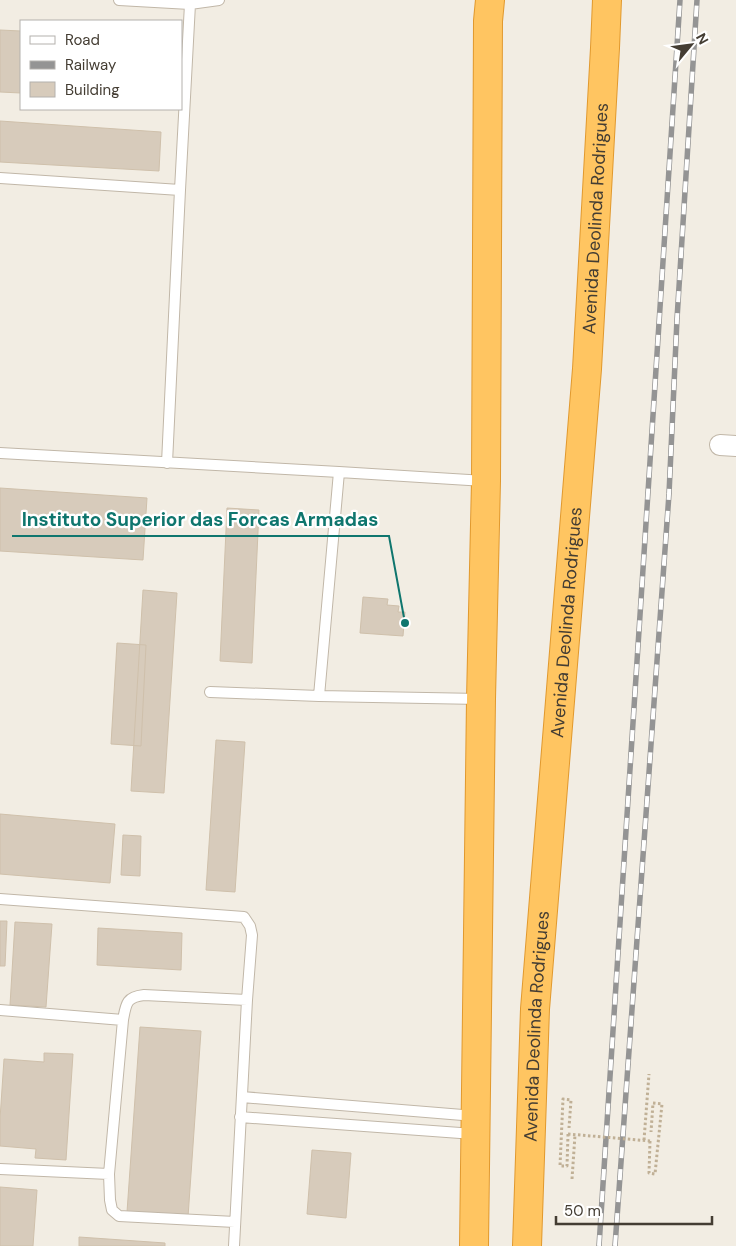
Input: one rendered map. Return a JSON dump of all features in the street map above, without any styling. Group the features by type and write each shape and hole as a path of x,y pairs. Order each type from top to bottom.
{"highway":[{"path":"474,1246 481,699 486,481 489,11 507,0"},
{"path":"586,0 599,26 605,48"},
{"name":"Avenida Deolinda Rodrigues","path":"527,1246 535,1009 587,369 607,0"}],"lane":[{"path":"118,0 190,4 219,0"},
{"path":"167,462 190,4"},
{"path":"0,178 180,190"},
{"path":"0,453 486,481"},
{"path":"319,696 339,472"},
{"path":"210,692 481,699"},
{"path":"0,899 244,917 250,926 252,935 234,1246"},
{"path":"235,1222 119,1216 112,1210 109,1174 126,1004 135,996 144,995 247,1000"},
{"path":"0,1010 123,1020"},
{"path":"242,1097 475,1125"},
{"path":"240,1117 475,1125"},
{"path":"0,1169 109,1174"}],"path":[{"path":"644,1140 649,1074"},
{"path":"569,1128 571,1100 563,1100 560,1166 567,1166 568,1134 644,1140 650,1141 649,1173 655,1174 662,1104 653,1104 651,1132"},
{"path":"572,1179 575,1135"}],"building":[{"path":"0,30 20,31 20,93 0,92"},
{"path":"0,121 161,132 159,171 0,162"},
{"path":"0,488 147,498 143,560 0,551"},
{"path":"227,508 259,510 252,663 220,661"},
{"path":"143,590 177,593 164,793 131,791"},
{"path":"363,597 388,599 387,605 399,606 398,612 405,612 403,636 360,633"},
{"path":"117,643 146,645 141,746 111,744"},
{"path":"216,740 245,742 235,892 206,890"},
{"path":"0,814 115,824 110,883 0,874"},
{"path":"123,835 141,836 140,876 121,875"},
{"path":"0,921 7,921 5,966 0,966"},
{"path":"15,922 52,924 46,1007 10,1005"},
{"path":"98,928 182,933 181,970 97,965"},
{"path":"140,1027 201,1031 188,1217 127,1212"},
{"path":"44,1053 73,1054 66,1160 35,1158 36,1149 0,1146 4,1059 44,1062"},
{"path":"312,1150 351,1153 346,1218 307,1214"},
{"path":"0,1187 37,1190 33,1246 0,1246"},
{"path":"79,1237 165,1243 165,1246 79,1246"}],"railway":[{"path":"599,1246 680,0"},
{"path":"615,1246 669,494 677,319 697,0"}],"place":[{"name":"Instituto Superior das Forcas Armadas","path":"405,623"}]}
